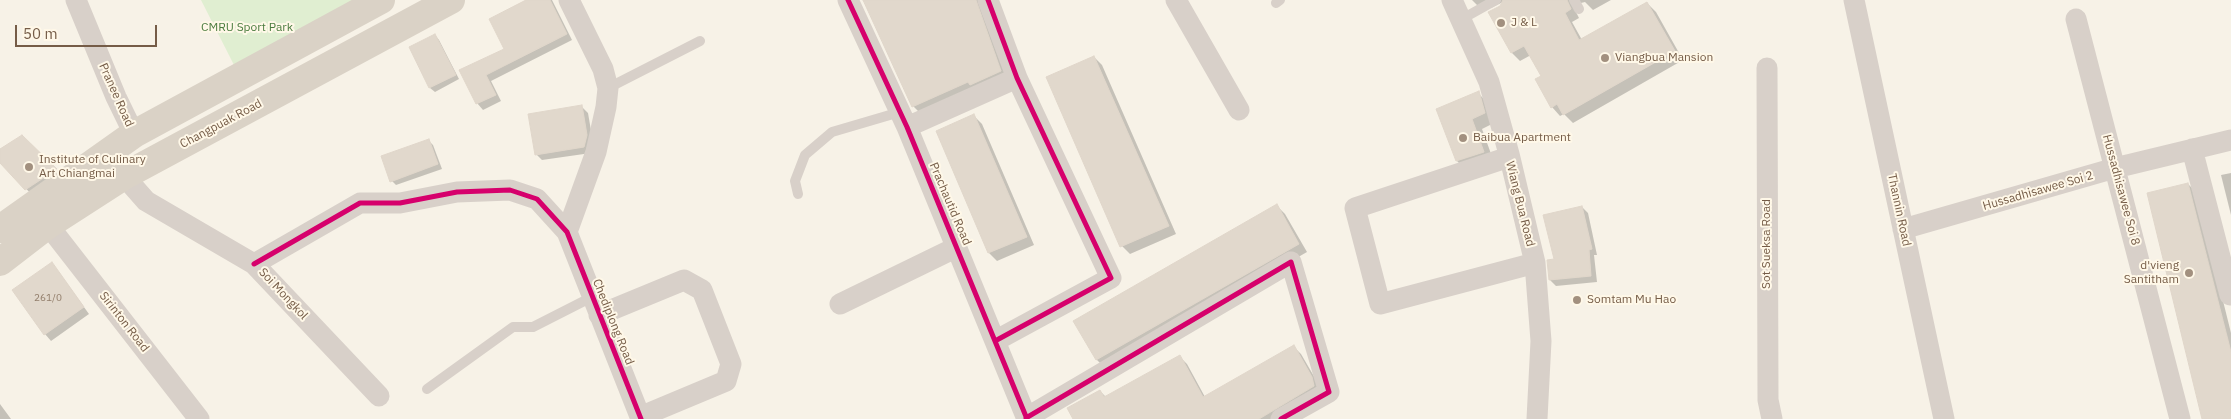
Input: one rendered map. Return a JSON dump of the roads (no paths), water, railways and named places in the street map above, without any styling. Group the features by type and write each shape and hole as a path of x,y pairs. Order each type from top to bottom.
{"main road":[{"path":"0,229 134,134 381,0"},
{"name":"Changpuak Road","path":"0,262 48,225 124,176 451,0"}],"street":[{"name":"Pranee Road","path":"76,0 116,97 134,134"},
{"path":"254,264 360,203 400,203 457,192 510,190 537,200 567,232 596,152 608,88 603,69 569,0"},
{"name":"Prachautid Road","path":"848,0 903,120 1026,418"},
{"path":"988,0 1016,78 1111,278 995,341"},
{"path":"1176,0 1239,110"},
{"name":"Wiang Bua Road","path":"1452,0 1489,82 1534,263 1541,341 1537,419"},
{"name":"Thannin Road","path":"1854,0 1944,419"},
{"name":"Hussadhisawee Soi 8","path":"2076,19 2180,419"},
{"name":"Sot Sueksa Road","path":"1767,68 1768,400 1772,419"},
{"path":"903,120 1016,78"},
{"name":"Hussadhisawee Soi 2","path":"1903,229 2115,168 2231,140"},
{"path":"2192,150 2230,295"},
{"path":"1509,157 1355,208 1380,304 1534,263"},
{"name":"Soi Mongkol","path":"124,176 146,201 254,264 379,396"},
{"name":"Sirinton Road","path":"48,225 199,419"},
{"name":"Chediplong Road","path":"567,232 640,418"},
{"path":"840,304 957,247"},
{"path":"1026,418 1290,262 1329,392 1281,419"},
{"path":"596,306 684,280 702,290 731,364 726,381 640,418"}],"lane":[{"path":"1462,19 1496,0"},
{"path":"608,88 700,41"},
{"path":"798,194 795,181 805,155 832,132 903,120"},
{"path":"427,389 513,327 533,327 596,306"}],"place":[{"name":"J & L","path":"1501,23"},
{"name":"Viangbua Mansion","path":"1605,58"},
{"name":"Baibua Apartment","path":"1463,138"},
{"name":"Institute of Culinary Art Chiangmai","path":"29,167"},
{"name":"d'vieng Santitham","path":"2189,273"},
{"name":"Somtam Mu Hao","path":"1577,300"}],"park label":[{"name":"CMRU Sport Park","path":"247,28"}]}
